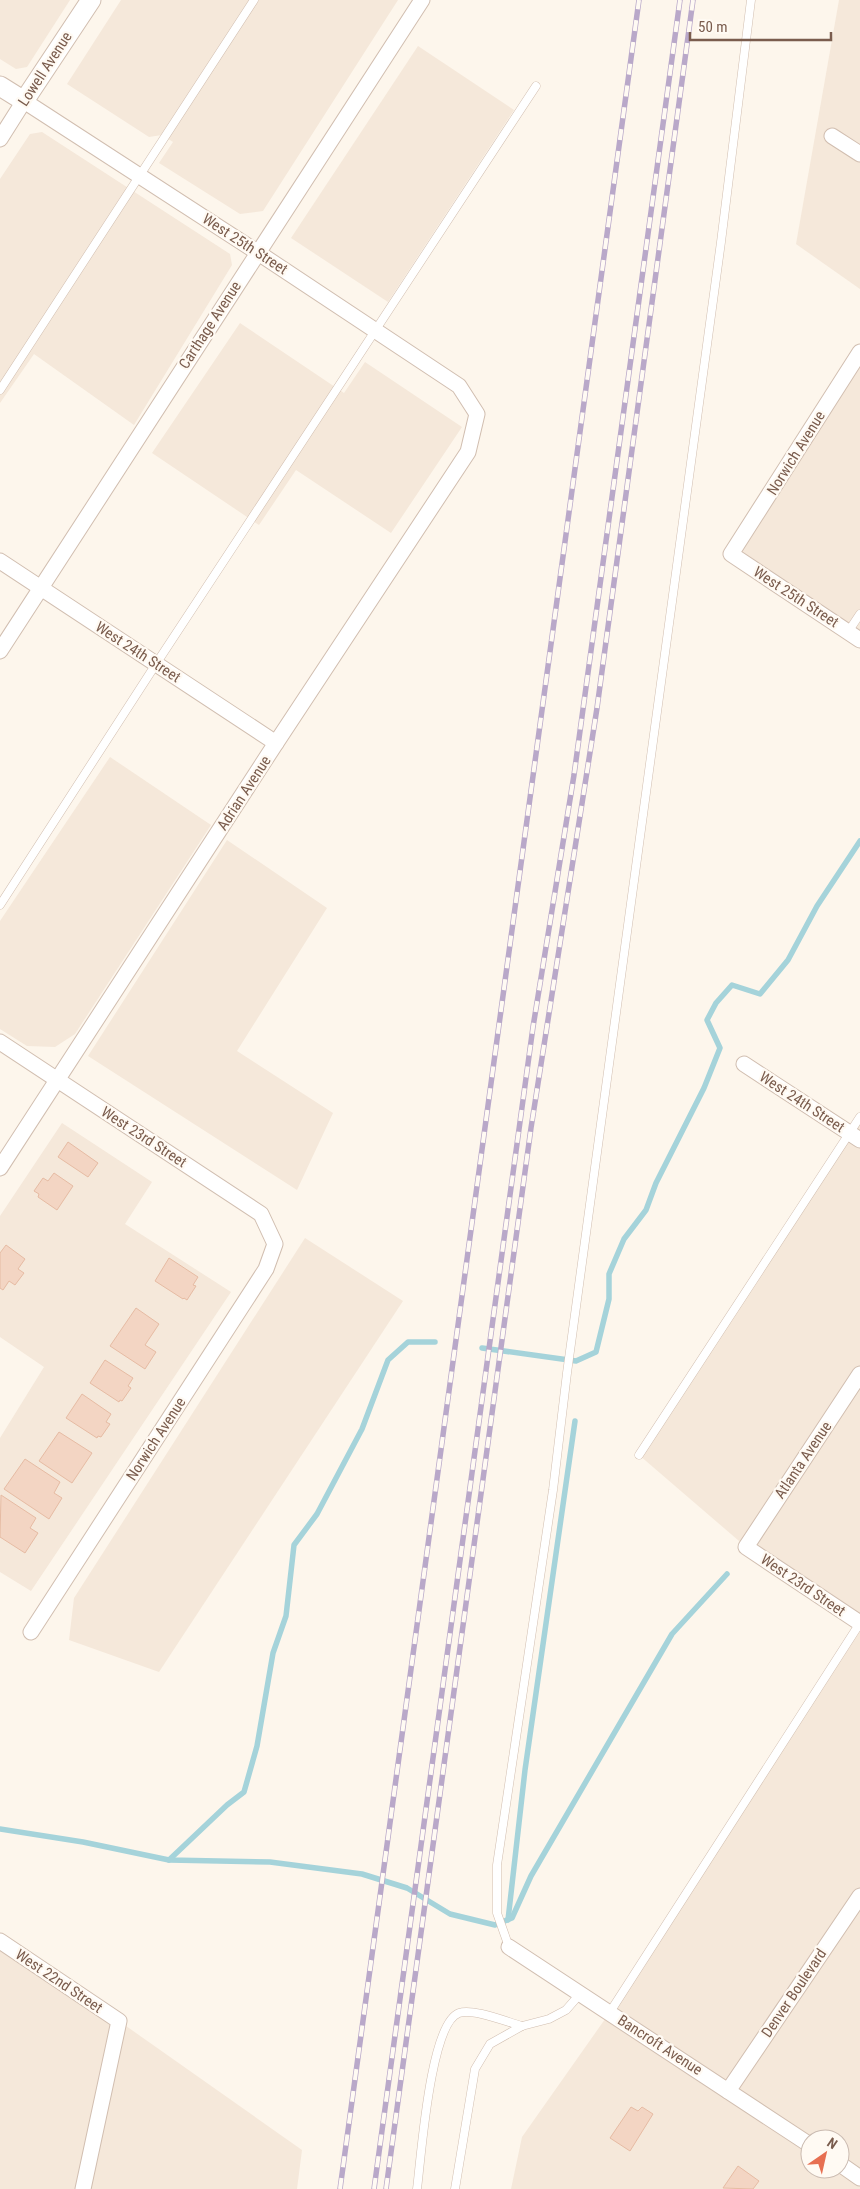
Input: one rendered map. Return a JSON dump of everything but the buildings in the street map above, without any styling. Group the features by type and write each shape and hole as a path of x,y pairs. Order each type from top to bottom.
{"street":[{"name":"Lowell Avenue","path":"0,139 91,0"},
{"name":"Carthage Avenue","path":"0,651 422,0"},
{"name":"West 25th Street","path":"0,86 460,386 477,414"},
{"path":"832,136 860,154"},
{"name":"Norwich Avenue","path":"731,554 860,352"},
{"name":"Adrian Avenue","path":"0,1168 276,743 468,452 477,414"},
{"name":"West 25th Street","path":"731,554 854,636"},
{"name":"West 24th Street","path":"0,561 276,743"},
{"name":"West 23rd Street","path":"0,1042 261,1214 275,1244"},
{"name":"West 24th Street","path":"744,1064 855,1136"},
{"name":"Norwich Avenue","path":"31,1632 266,1269 275,1244"},
{"name":"Atlanta Avenue","path":"746,1546 860,1374"},
{"name":"West 23rd Street","path":"746,1546 860,1623"},
{"name":"Denver Boulevard","path":"728,2091 860,1896"},
{"name":"West 22nd Street","path":"0,1941 119,2021 83,2189"},
{"name":"Bancroft Avenue","path":"510,1947 800,2138"}],"lane":[{"path":"0,390 138,175 254,0"},
{"path":"510,1947 498,1913 497,1866 544,1556 567,1373 721,242 751,0"},
{"path":"0,905 536,86"},
{"path":"854,636 860,614"},
{"path":"639,1455 855,1136 860,1117"},
{"path":"610,2012 860,1623"},
{"path":"455,2189 475,2068 490,2044 522,2026 549,2019 566,2010 580,1994"},
{"path":"417,2189 430,2081 436,2052 449,2021 459,2013 473,2012 522,2026"}],"shaded area":[{"path":"0,0 70,0 27,67 16,69 0,59"},
{"path":"121,0 398,0 263,211 240,214 159,163 173,142 162,135 149,137 67,84"},
{"path":"839,0 860,0 860,289 796,244"},
{"path":"418,46 514,110 388,302 291,238"},
{"path":"42,132 230,254 232,265 134,425 34,354 0,403 0,179 30,134"},
{"path":"240,323 344,393 365,362 462,427 391,533 296,470 259,525 152,453"},
{"path":"860,352 860,639 731,554"},
{"path":"110,757 211,825 75,1034 55,1047 27,1046 0,1029 0,921"},
{"path":"227,840 327,908 237,1051 333,1113 297,1190 88,1056"},
{"path":"860,1117 860,1623 746,1547 639,1455"},
{"path":"62,1123 152,1182 125,1224 231,1292 31,1591 0,1572 0,1438 44,1367 0,1337 0,1216"},
{"path":"305,1238 403,1301 159,1672 69,1640 74,1598"},
{"path":"860,1623 860,2189 511,2189 522,2137 610,2012"},
{"path":"0,1941 119,2021 302,2150 297,2189 0,2189"}],"waterway":[{"path":"482,1348 576,1361 596,1352 609,1299 609,1274 624,1239 646,1210 656,1183 704,1088 720,1048 707,1020 716,1003 732,985 760,994 788,960 817,906 860,841"},
{"path":"169,1860 227,1805 244,1792 257,1746 273,1653 286,1616 294,1545 317,1514 362,1429 388,1360 408,1342 435,1342"},
{"path":"508,1920 525,1770 575,1421"},
{"path":"0,1829 83,1842 169,1860 270,1862 362,1874 407,1888 450,1914 495,1925 512,1918 531,1876 672,1634 727,1574"}],"railway":[{"path":"340,2189 639,0"},
{"path":"374,2189 533,1027 574,775 680,0"},
{"path":"386,2189 531,1128 597,708 693,0"}]}
